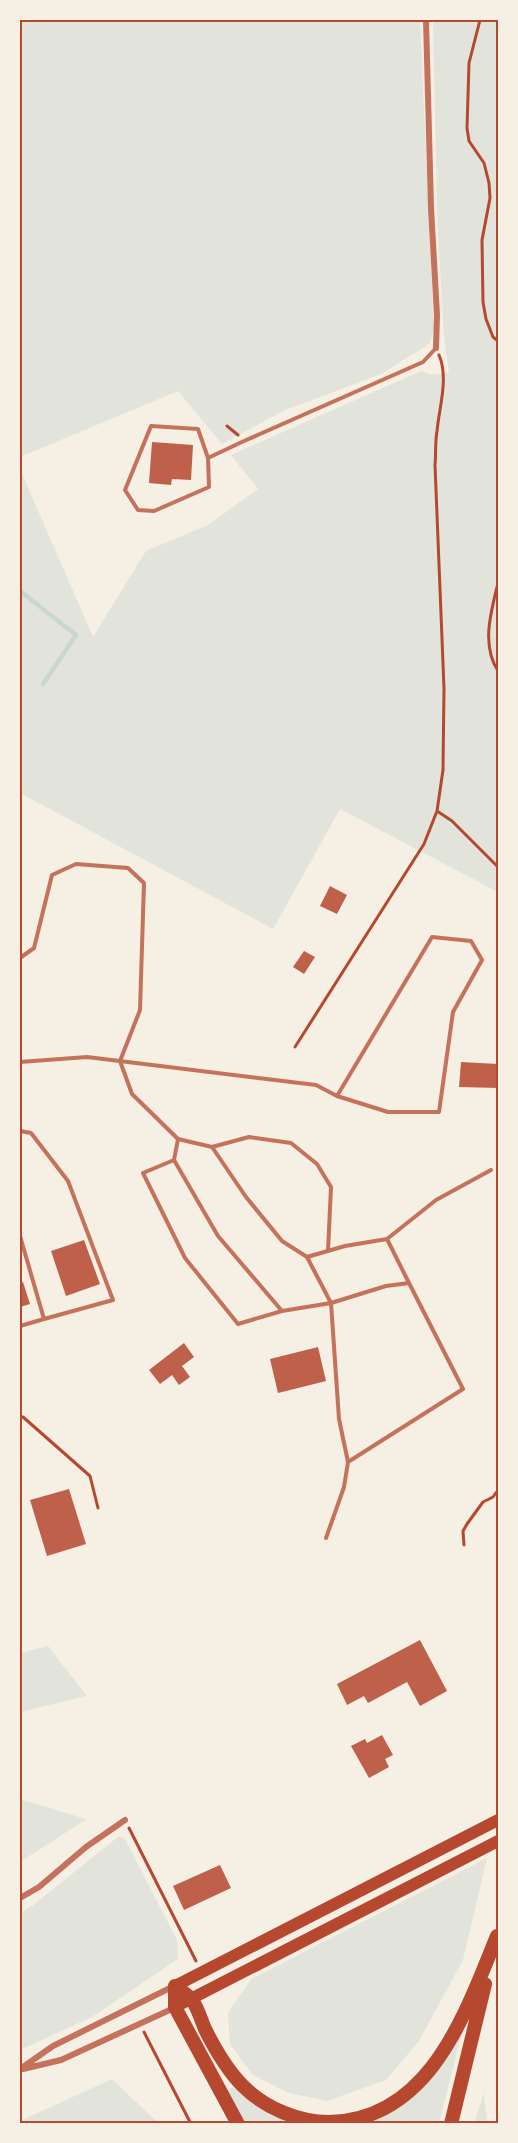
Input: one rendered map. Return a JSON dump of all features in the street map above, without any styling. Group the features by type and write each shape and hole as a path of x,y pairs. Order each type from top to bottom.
{"highway":[{"path":"175,1986 192,2000 219,2055 243,2087 269,2105 301,2118 320,2122 344,2121 382,2110 399,2099 428,2073 442,2053 469,2004 498,1933"},
{"path":"451,2124 498,1933"},
{"path":"175,1986 175,2007 238,2124"}],"main road":[{"path":"175,1986 498,1820"},
{"path":"175,2007 498,1841"}],"street":[{"path":"426,20 431,208 437,315 436,348"},
{"path":"20,1898 39,1887 86,1847 125,1820"},
{"path":"20,2070 53,2046 175,1986"},
{"path":"20,2070 61,2060 175,2007"}],"lane":[{"path":"208,458 423,362 436,348"},
{"path":"151,426 198,429 208,458 209,486 154,511 138,510 124,490 151,426"},
{"path":"20,958 34,948 52,875 76,864 128,868 144,883 140,1010 120,1061 132,1094 178,1139 212,1147 249,1137 291,1143 316,1164 331,1186 328,1251"},
{"path":"20,1062 87,1057 316,1085 337,1096 388,1112 439,1112 453,1012 482,960 471,941 432,937 337,1096"},
{"path":"20,1131 30,1133 68,1181 113,1300 20,1326"},
{"path":"178,1139 174,1160 218,1236 282,1311"},
{"path":"212,1147 246,1197 282,1240 307,1257 331,1303 339,1419 348,1462 344,1487 326,1538"},
{"path":"174,1160 143,1173 184,1258 238,1324 282,1311 331,1303 386,1286 409,1283"},
{"path":"307,1257 387,1239 436,1200 491,1170"},
{"path":"20,1236 44,1319"},
{"path":"348,1462 463,1389 387,1239"}],"path":[{"path":"480,20 469,63 467,128 470,141 484,163 489,183 490,198 482,240 483,302 486,319 493,337 498,341"},
{"path":"295,1047 424,844 437,811 443,770 444,688 435,465 443,363 436,348"},
{"path":"498,584 490,617 489,647 492,662 498,671"},
{"path":"437,811 452,821 498,867"},
{"path":"20,1417 23,1417 90,1476 98,1508"},
{"path":"464,1545 463,1531 467,1524 483,1502 493,1497 498,1490"},
{"path":"125,1820 197,1963"},
{"path":"144,2032 191,2124"}],"shaded area":[{"path":"20,20 420,20 434,331 429,344 381,374 283,411 222,444 178,391 20,457"},
{"path":"433,20 498,20 498,892 340,809 273,929 20,793 20,469 93,637 146,551 208,525 258,489 231,455 421,371 434,375 449,372 444,339 437,211"},
{"path":"48,1646 87,1696 20,1712 20,1653"},
{"path":"20,1799 86,1819 87,1819 20,1862"},
{"path":"119,1836 125,1839 177,1940 178,1959 92,2017 20,2050 20,1913 32,1906"},
{"path":"487,1858 463,1960 419,2041 386,2080 327,2101 289,2093 253,2075 230,2044 228,2013 251,1979"},
{"path":"463,2029 439,2123 358,2124 376,2119 399,2107"},
{"path":"112,2079 158,2123 20,2123 20,2121"},
{"path":"233,2087 268,2113 293,2123 245,2123 227,2090"},
{"path":"484,2093 487,2123 474,2123"}],"building":[{"path":"152,442 193,445 191,480 172,479 171,485 149,483"},
{"path":"330,886 347,895 337,914 320,906"},
{"path":"304,951 315,957 304,974 293,967"},
{"path":"461,1062 498,1064 498,1088 459,1087"},
{"path":"84,1240 100,1284 66,1296 51,1251"},
{"path":"23,1282 30,1304 20,1307 20,1283"},
{"path":"184,1343 194,1357 182,1366 190,1377 179,1385 172,1375 160,1384 149,1370"},
{"path":"318,1347 326,1381 278,1393 270,1359"},
{"path":"69,1489 86,1544 47,1556 30,1500"},
{"path":"420,1640 447,1691 420,1706 407,1682 368,1703 364,1696 347,1705 337,1684"},
{"path":"382,1735 393,1755 385,1759 389,1767 369,1778 351,1746 365,1739 367,1743"},
{"path":"220,1865 231,1888 184,1910 173,1886"}],"waterway":[{"path":"20,591 76,635 43,684"}]}
